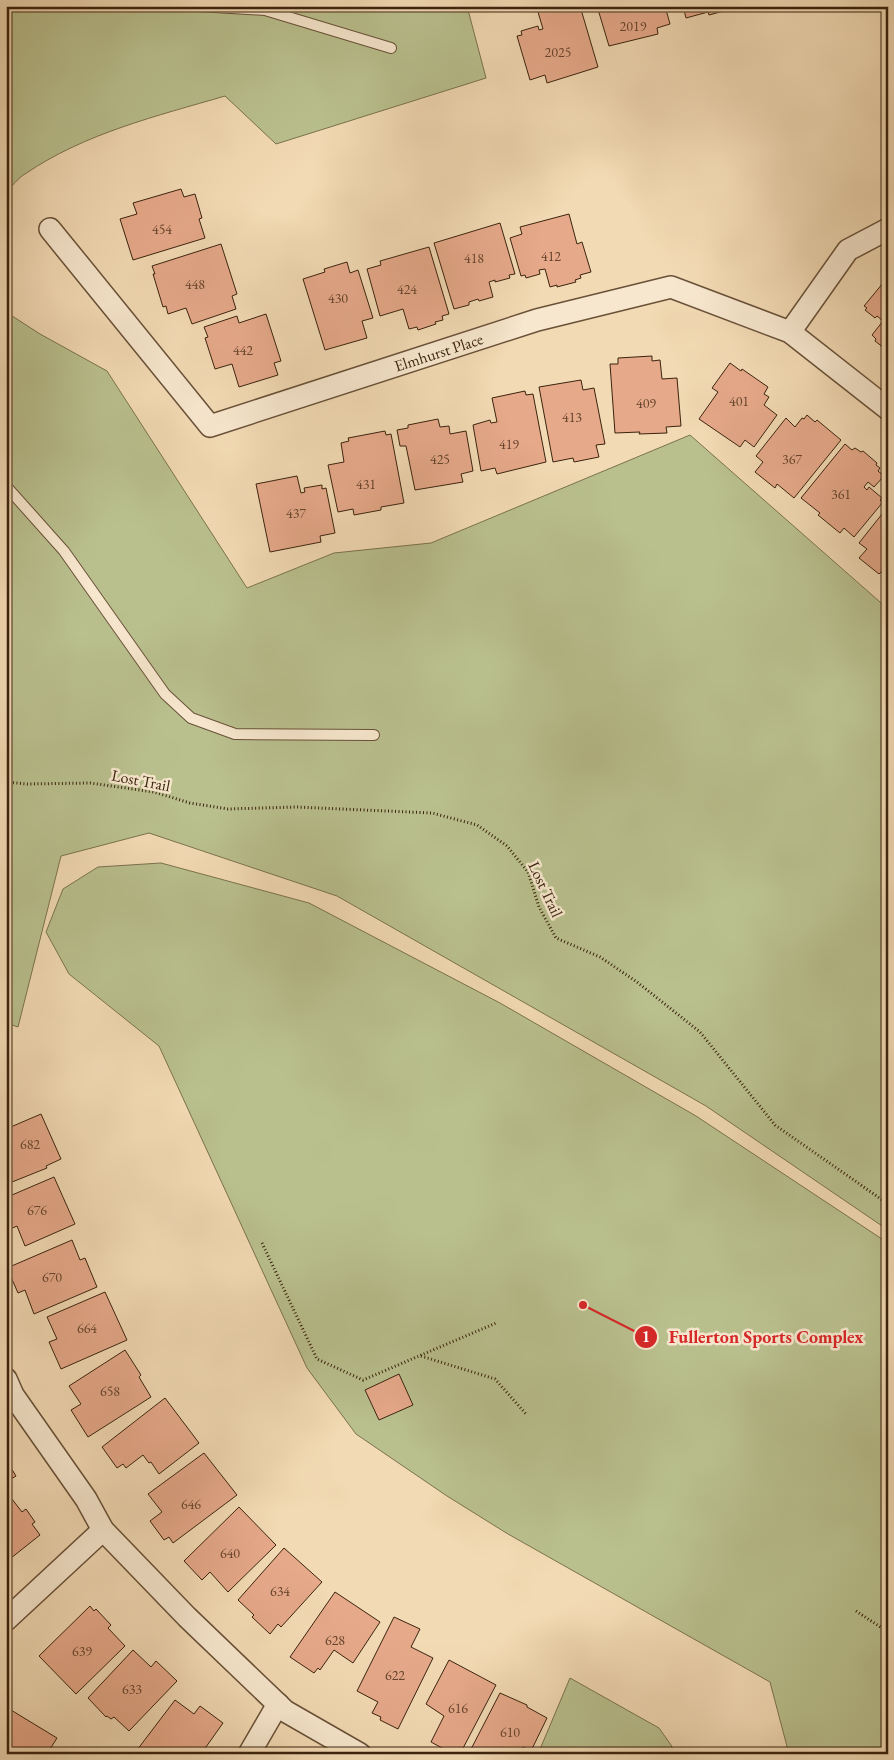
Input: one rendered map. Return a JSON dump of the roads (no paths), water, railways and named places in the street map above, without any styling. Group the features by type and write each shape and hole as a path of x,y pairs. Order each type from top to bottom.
{"street":[{"name":"Elmhurst Place","path":"50,229 210,426 537,320 670,287 790,332 888,409"},
{"path":"790,332 848,250 888,229"},
{"path":"6,1379 14,1395 86,1499 102,1530 187,1617 285,1711 360,1754"},
{"path":"6,1620 102,1530"},
{"path":"249,1754 278,1704"}],"lane":[{"path":"198,6 264,10 392,48"},
{"path":"6,486 64,551 165,694 191,718 235,734 374,735"}],"place":[{"name":"Fullerton Sports Complex","path":"583,1305"}]}
